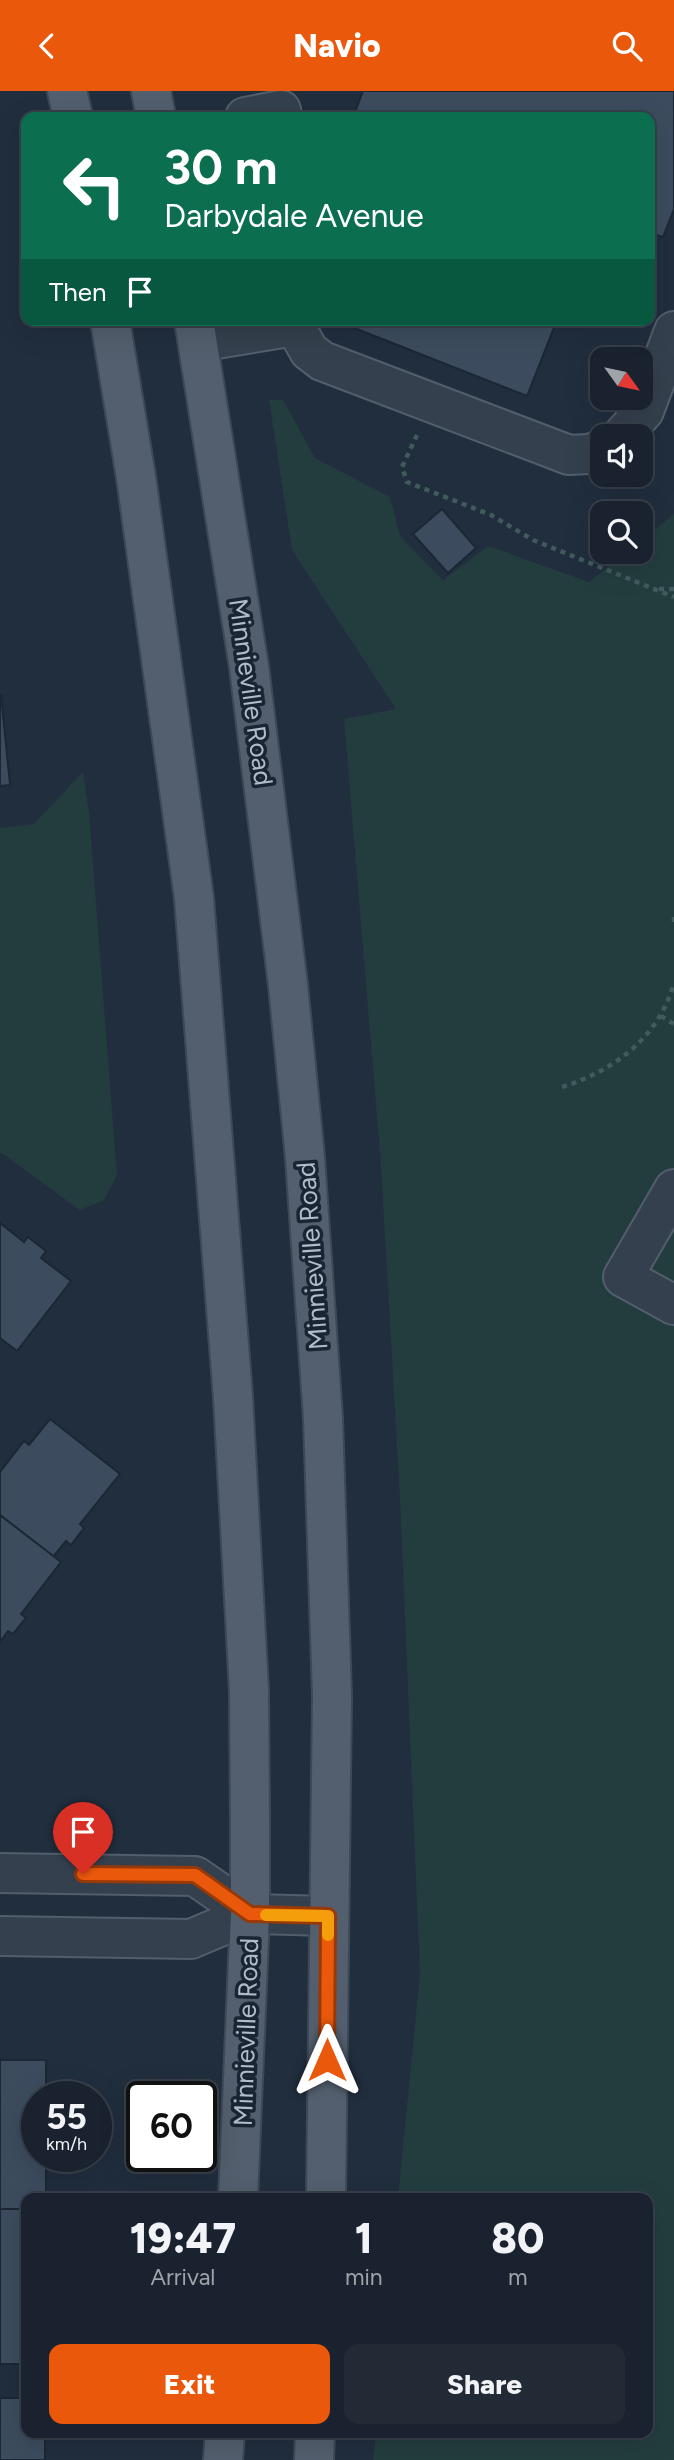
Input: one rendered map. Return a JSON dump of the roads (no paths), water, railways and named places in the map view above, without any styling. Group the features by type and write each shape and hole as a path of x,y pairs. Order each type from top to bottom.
{"main road":[{"path":"67,91 72,112"},
{"path":"151,91 155,112"},
{"name":"Minnieville Road","path":"111,326 136,477 195,912 233,1397 249,1691 250,1914 239,2193"},
{"name":"Minnieville Road","path":"196,331 249,667 288,985 305,1158 323,1419 332,1696 326,2193"},
{"path":"223,2460 225,2438"},
{"path":"314,2460 315,2438"}],"street":[{"path":"196,331 258,326"},
{"path":"296,326 309,351 322,361 569,455 590,453"},
{"path":"633,424 644,411 674,331"},
{"path":"672,1197 623,1277 674,1305"},
{"path":"0,1873 195,1875 250,1914"},
{"path":"0,1937 191,1939 250,1914 328,1916"}]}
